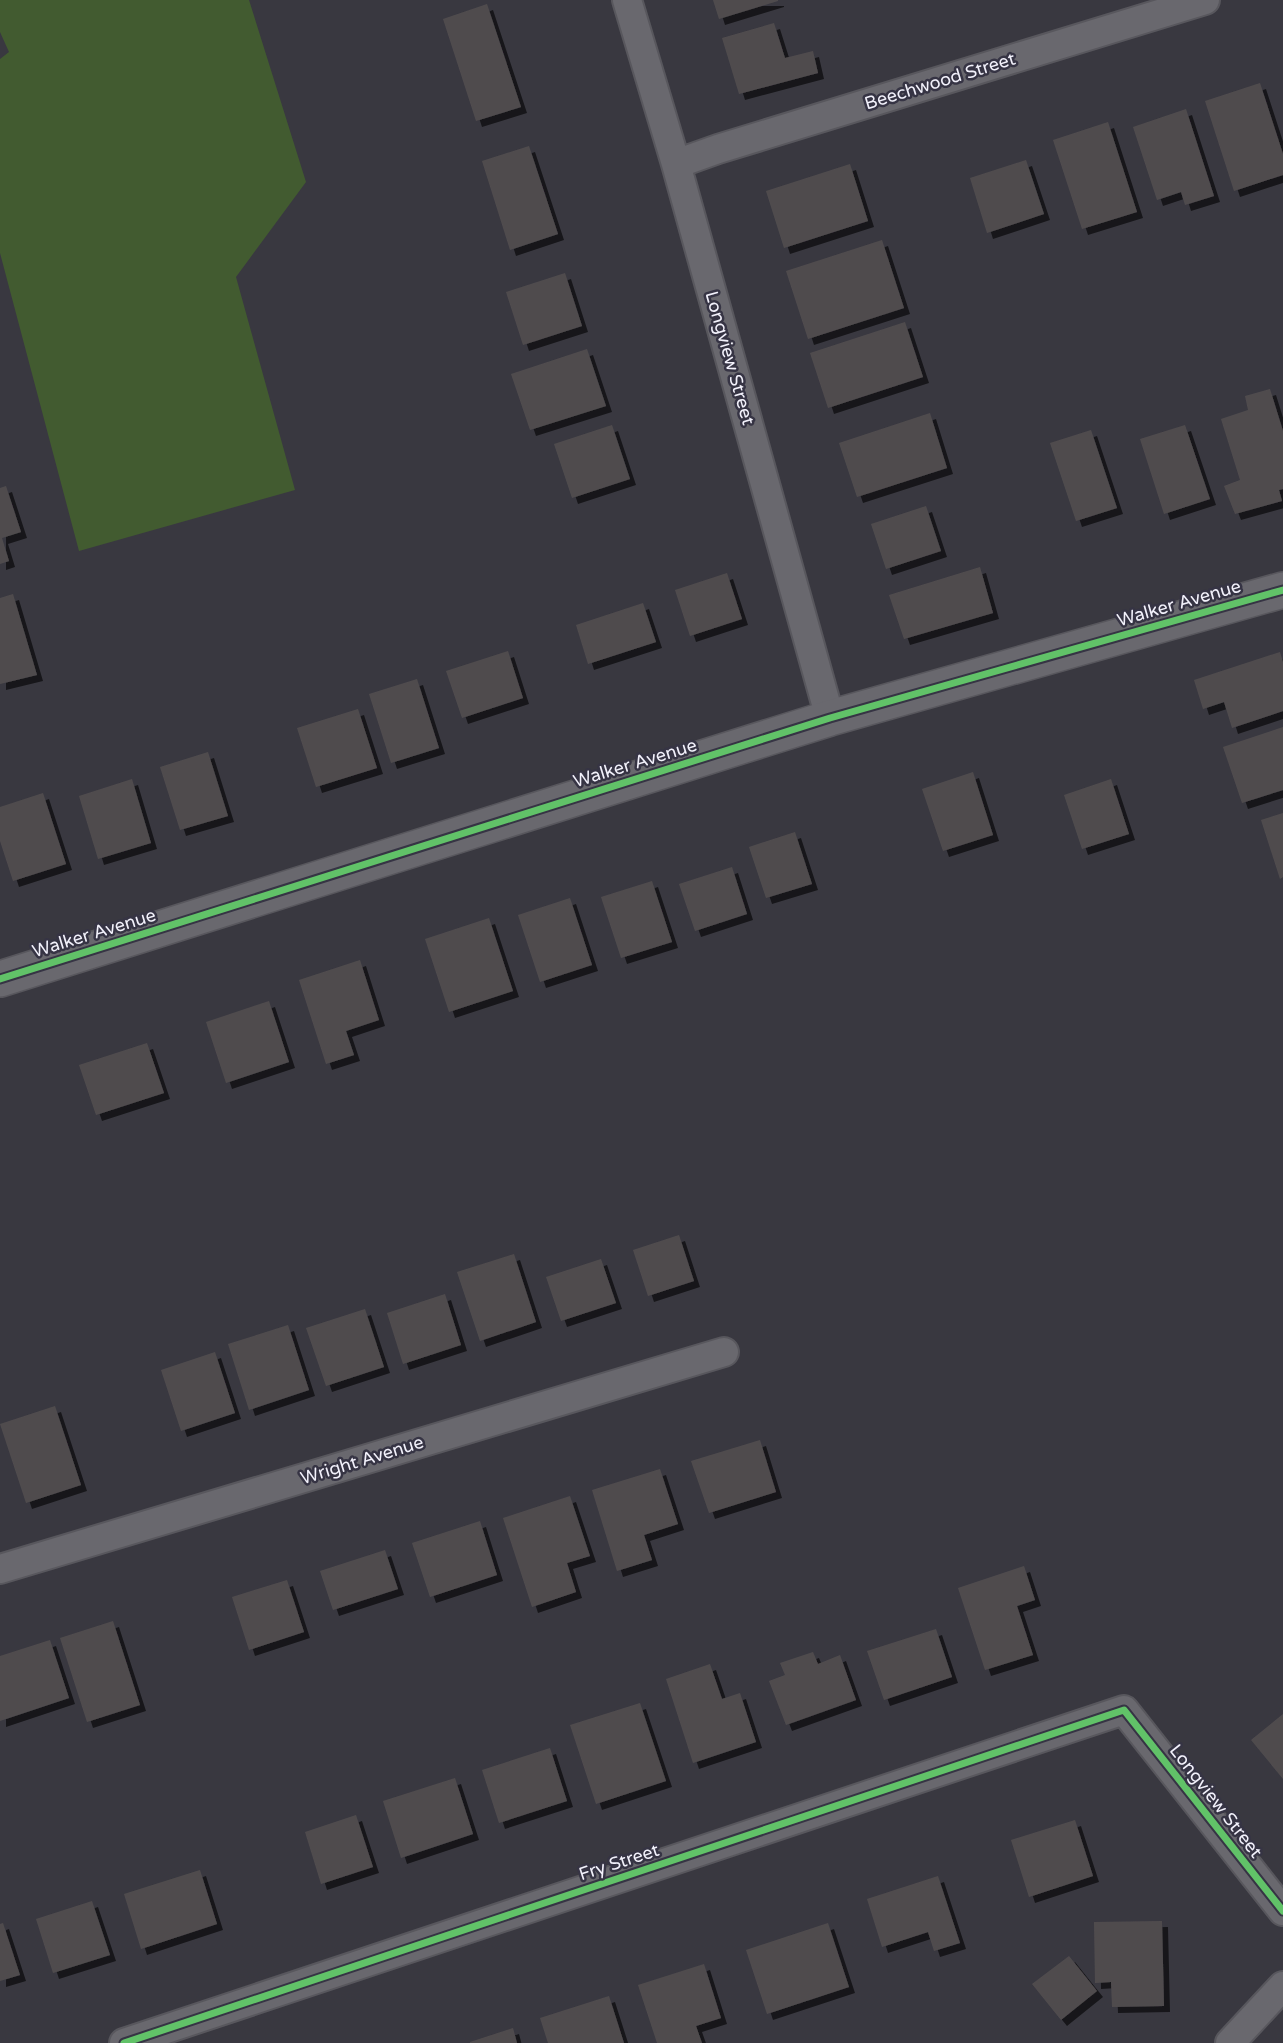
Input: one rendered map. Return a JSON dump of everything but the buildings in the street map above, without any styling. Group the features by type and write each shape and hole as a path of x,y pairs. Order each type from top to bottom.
{"street":[{"name":"Longview Street","path":"627,0 676,164 830,718"},
{"name":"Beechwood Street","path":"676,164 1205,0"},
{"name":"Walker Avenue","path":"0,979 830,718 1283,590"},
{"name":"Wright Avenue","path":"0,1569 724,1352"},
{"name":"Longview Street","path":"1124,1710 1283,1912"},
{"name":"Fry Street","path":"124,2043 1124,1710"},
{"path":"1230,2043 1283,1986"}],"green space":[{"path":"0,0 249,0 306,182 236,277 295,490 79,551 0,253 0,59 9,52 0,32"}],"cycle path":[{"path":"0,979 830,718 1283,590"},
{"path":"124,2043 1124,1710 1283,1911"}]}
